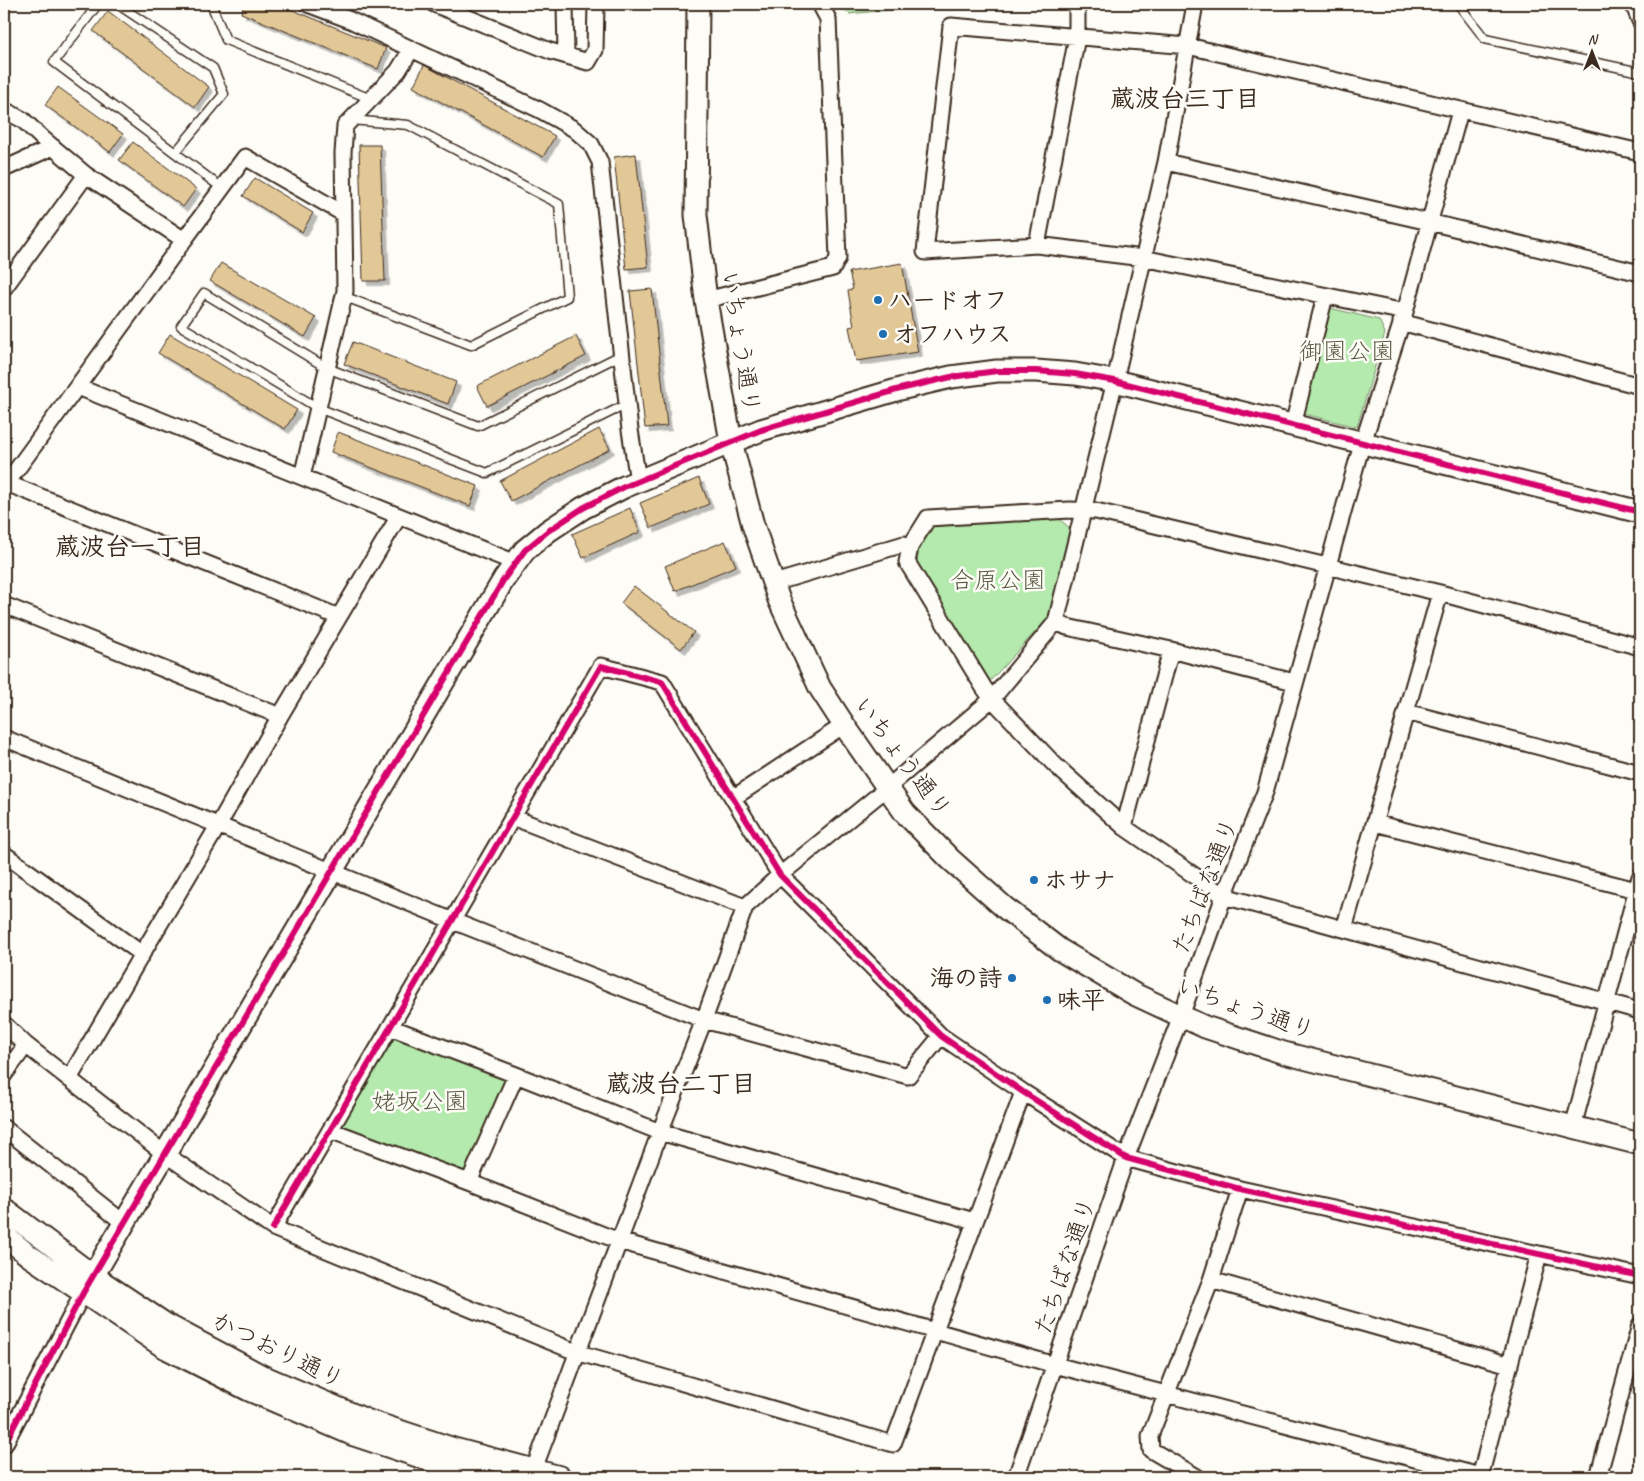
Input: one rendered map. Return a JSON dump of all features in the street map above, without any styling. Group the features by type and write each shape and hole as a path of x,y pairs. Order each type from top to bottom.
{"street":[{"path":"308,4 350,20 540,110 574,129 591,144 600,162 621,355 638,481"},
{"path":"434,4 550,51 588,62 595,50 596,4"},
{"path":"565,4 566,55"},
{"name":"いちょう通り","path":"698,4 696,215 706,300 731,442 753,525 779,600 820,688 906,813 950,859 1005,908 1060,950 1134,994 1212,1030 1284,1053 1640,1144"},
{"path":"706,300 833,268 838,258 828,19 820,4"},
{"path":"1037,245 1077,37 1077,4"},
{"path":"532,1473 745,907 780,875 992,699 1056,622 1166,162 1195,4"},
{"path":"1633,4 1640,21"},
{"path":"1640,152 1188,46 950,26 924,252 1037,245 1143,258 1325,296 1640,386"},
{"path":"302,477 343,296 343,153 345,126 398,71 411,50"},
{"path":"6,111 23,120 86,175 184,240"},
{"name":"たちばな通り","path":"1016,1477 1126,1158 1265,792 1327,565 1362,443 1403,317 1460,111"},
{"path":"4,169 53,148"},
{"path":"339,617 5,484 245,157 344,214"},
{"path":"1166,162 1429,222 1640,273"},
{"path":"4,288 9,269 86,175"},
{"path":"1293,425 1325,296"},
{"path":"4,1445 88,1285 478,621 504,579 525,550 548,531 582,508 638,481 761,430 900,389 951,377 997,371 1036,371 1075,374 1115,381 1640,512"},
{"path":"78,387 516,563"},
{"path":"1640,647 1440,593 1096,511 928,518 910,547 907,562 992,699 1054,765 1124,827 1224,896 1640,1011"},
{"path":"69,1079 218,826 280,716 400,516"},
{"path":"774,583 904,544 910,547"},
{"path":"1344,929 1440,593"},
{"path":"4,605 280,716"},
{"path":"1056,622 1067,627 1171,650 1294,682"},
{"path":"1124,827 1171,650"},
{"path":"273,1228 451,920 601,666 662,682 780,875 941,1036 1023,1092 1126,1158 1240,1188 1640,1276"},
{"path":"1406,712 1640,772"},
{"path":"733,798 844,725"},
{"path":"4,738 451,920 704,1020 908,1076 941,1036"},
{"path":"512,818 745,907"},
{"path":"1375,822 1639,886 1574,1127"},
{"path":"4,854 142,954"},
{"path":"4,1024 26,1045 165,1154 273,1228 576,1352 893,1444 974,1220 1023,1092"},
{"path":"390,1027 660,1132 974,1220"},
{"path":"4,1075 26,1045"},
{"path":"469,1182 516,1075"},
{"path":"4,1128 124,1223"},
{"path":"330,1130 619,1241 1055,1364 1480,1477 1539,1254"},
{"path":"1197,1477 1151,1450 1150,1436 1211,1280 1240,1188"},
{"name":"かつおり通り","path":"4,1209 88,1285 164,1347 248,1390 354,1435 481,1477"},
{"name":"かつおり通り","path":"4,1235 28,1255 165,1324 262,1376 366,1420 532,1473 560,1477"},
{"path":"1211,1280 1510,1364"},
{"path":"1598,1477 1640,1324"}],"lane":[{"path":"98,4 54,62 222,188"},
{"path":"117,4 213,68 224,94 175,153"},
{"path":"211,4 226,40 371,99"},
{"path":"1458,4 1485,39 1640,72"},
{"path":"343,296 471,345 567,297 559,204 408,125 351,120"},
{"path":"621,355 478,426 327,368 204,293 181,326 318,408 487,473 627,404"}],"green space":[{"path":"841,4 948,4 849,14"},
{"name":"御園公園","path":"1326,307 1379,320 1385,333 1357,427 1300,413"},
{"name":"合原公園","path":"1057,517 1072,530 1050,616 989,682 917,563 919,547 936,523"},
{"name":"姥坂公園","path":"390,1027 516,1075 469,1182 330,1130"}],"building":[{"path":"244,4 278,4 386,48 378,69 241,13"},
{"path":"108,11 209,87 195,107 93,31"},
{"path":"424,65 555,136 543,157 413,87"},
{"path":"58,87 123,134 110,152 45,105"},
{"path":"133,142 196,189 183,207 119,160"},
{"path":"359,145 380,145 385,281 363,281"},
{"path":"636,154 648,267 626,269 614,157"},
{"path":"255,178 313,213 302,232 243,196"},
{"path":"221,263 316,318 305,337 210,281"},
{"path":"902,263 918,352 856,361 849,327 854,326 848,291 853,289 849,272"},
{"path":"652,289 667,426 645,428 630,291"},
{"path":"170,334 297,410 285,429 158,353"},
{"path":"576,336 586,356 487,406 477,386"},
{"path":"353,342 456,382 448,404 344,364"},
{"path":"599,429 610,449 511,501 500,481"},
{"path":"338,432 478,486 470,506 331,452"},
{"path":"699,478 709,504 651,528 640,503"},
{"path":"630,508 640,532 583,558 572,534"},
{"path":"725,541 736,566 675,591 665,566"},
{"path":"634,586 694,632 681,649 621,603"}],"cycle path":[{"path":"4,1445 83,1293 504,579 525,550 548,531 583,508 624,487 761,430 900,389 951,377 997,371 1036,371 1075,374 1115,381 1640,512"},
{"path":"273,1228 601,666 662,682 780,875 941,1036 1023,1092 1126,1158 1240,1189 1640,1276"}],"place":[{"name":"ハードオフ","path":"878,300"},
{"name":"オフハウス","path":"883,334"},
{"name":"ホサナ","path":"1034,880"},
{"name":"海の詩","path":"1012,978"},
{"name":"味平","path":"1047,1000"}],"district":[{"name":"蔵波台三丁目","path":"1185,99"},
{"name":"蔵波台一丁目","path":"130,547"},
{"name":"蔵波台二丁目","path":"681,1084"}]}
